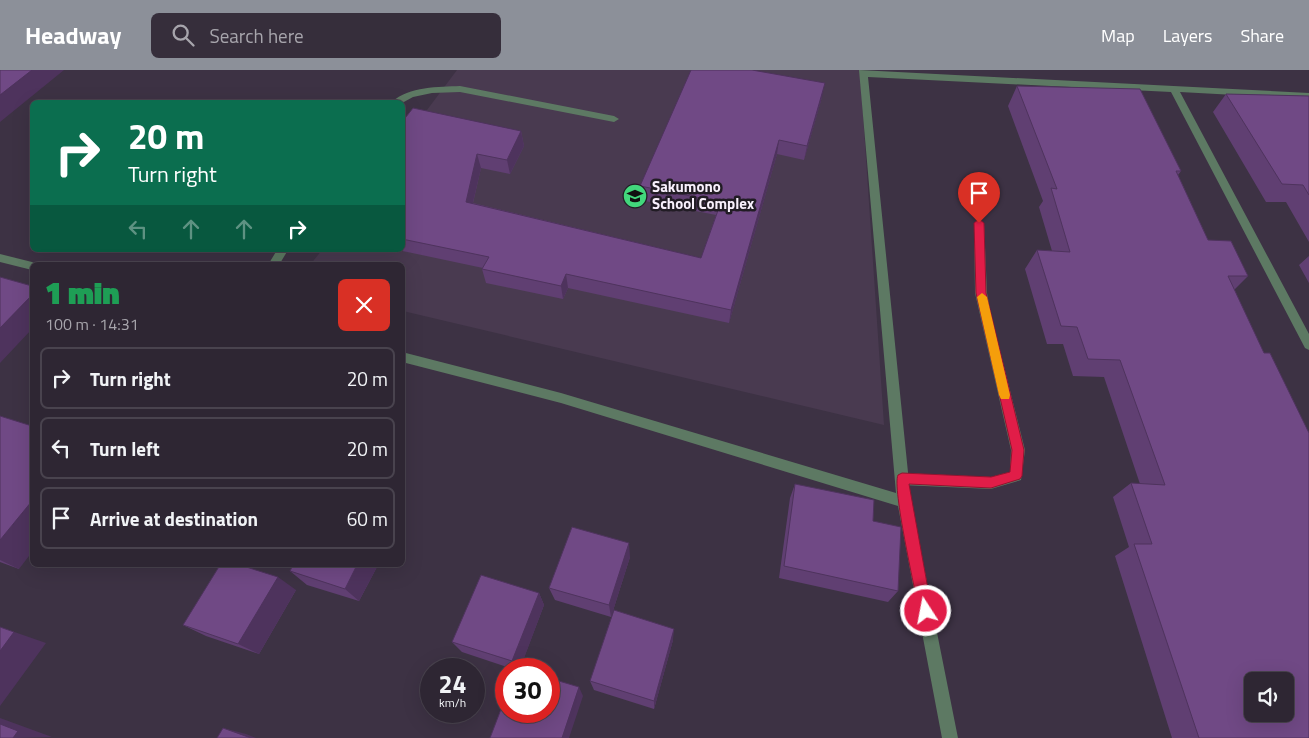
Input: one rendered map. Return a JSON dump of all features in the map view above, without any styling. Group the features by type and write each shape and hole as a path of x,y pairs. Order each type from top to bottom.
{"street":[{"path":"950,738 904,502 864,72 1309,96"},
{"path":"401,100 432,90 460,89 614,119"},
{"path":"1174,89 1309,345"},
{"path":"902,479 991,483 1016,476 1018,450 981,293 979,223"},
{"path":"0,258 30,266"},
{"path":"405,358 561,398 904,502"}],"shaded area":[{"name":"Sakumono School Complex","path":"457,70 860,70 884,425 405,311 405,262 312,262 320,252 405,252 405,139"}],"building":[{"path":"0,70 32,70 0,95"},
{"path":"691,70 752,70 825,83 807,146 779,140 731,310 566,274 561,286 482,269 489,257 405,240 405,118 413,108 521,131 507,160 477,154 466,202 701,258 721,202 640,186"},
{"path":"1017,86 1140,89 1181,171 1176,171 1208,240 1231,241 1248,276 1228,276 1264,353 1270,353 1309,433 1309,738 1199,738 1134,544 1152,544 1131,483 1165,485 1120,360 1088,359 1077,327 1061,326 1037,250 1070,252 1051,188 1057,189"},
{"path":"1226,94 1309,96 1309,195 1303,185 1282,184"},
{"path":"0,277 30,285 30,297 0,328"},
{"path":"0,416 30,425 30,503 0,540"},
{"path":"795,484 874,500 873,521 901,527 898,591 784,566"},
{"path":"572,527 629,543 609,605 549,588"},
{"path":"219,567 246,567 278,577 238,644 183,625"},
{"path":"292,567 356,567 345,589 290,571"},
{"path":"481,575 539,593 513,658 503,658 452,642"},
{"path":"614,610 674,629 654,701 590,681"},
{"path":"0,627 14,632 0,651"},
{"path":"560,681 579,687 562,738 490,738 496,723 560,723"},
{"path":"0,724 18,731 13,738 0,738"},
{"path":"223,728 251,738 217,738"}],"slow traffic":[{"path":"982,297 1005,395"}],"place":[{"name":"Sakumono School Complex","path":"635,196"}],"route":[{"path":"926,611 904,502 902,479 991,483 1016,476 1018,450 981,293 979,223"}]}
